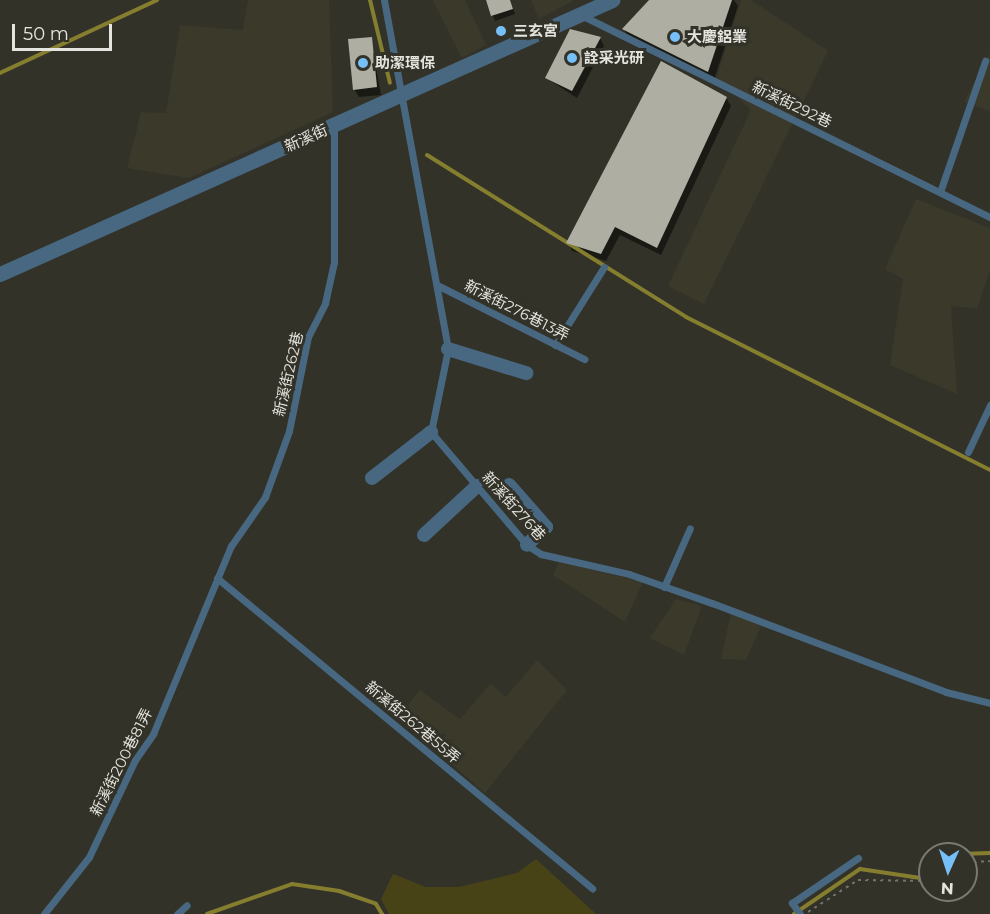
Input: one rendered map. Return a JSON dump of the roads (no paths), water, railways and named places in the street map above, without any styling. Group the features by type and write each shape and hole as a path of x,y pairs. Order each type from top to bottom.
{"street":[{"name":"新溪街","path":"0,274 612,0"},
{"path":"448,349 526,373"},
{"path":"372,478 431,432"},
{"path":"509,485 546,527 527,545"},
{"path":"424,535 477,486"}],"lane":[{"path":"384,0 405,92 448,349 431,432"},
{"name":"新溪街292巷","path":"582,15 990,217"},
{"path":"940,192 986,61"},
{"name":"新溪街262巷","path":"217,578 231,546 265,497 289,431 308,337 325,303 334,262 334,126"},
{"path":"555,345 604,267"},
{"name":"新溪街276巷13弄","path":"437,285 584,359"},
{"path":"968,452 990,405"},
{"name":"新溪街276巷","path":"431,432 527,545 541,554 664,587 946,692 990,703"},
{"path":"664,587 690,528"},
{"name":"新溪街262巷55弄","path":"217,578 592,888"},
{"name":"新溪街200巷81弄","path":"44,914 89,857 135,760 153,734 217,578"},
{"path":"800,914 792,903 858,858"},
{"path":"177,914 187,905"}],"waterway":[{"path":"0,73 157,0"},
{"path":"370,0 390,83"},
{"path":"427,155 686,317 990,470"},
{"path":"978,853 990,853"},
{"path":"794,914 860,869 918,878"},
{"path":"207,914 292,884 339,891 376,904 382,914"}],"place":[{"name":"三玄宮","path":"501,31"},
{"name":"大慶鋁業","path":"675,37"},
{"name":"詮采光研","path":"572,58"},
{"name":"助潔環保","path":"363,63"}]}
